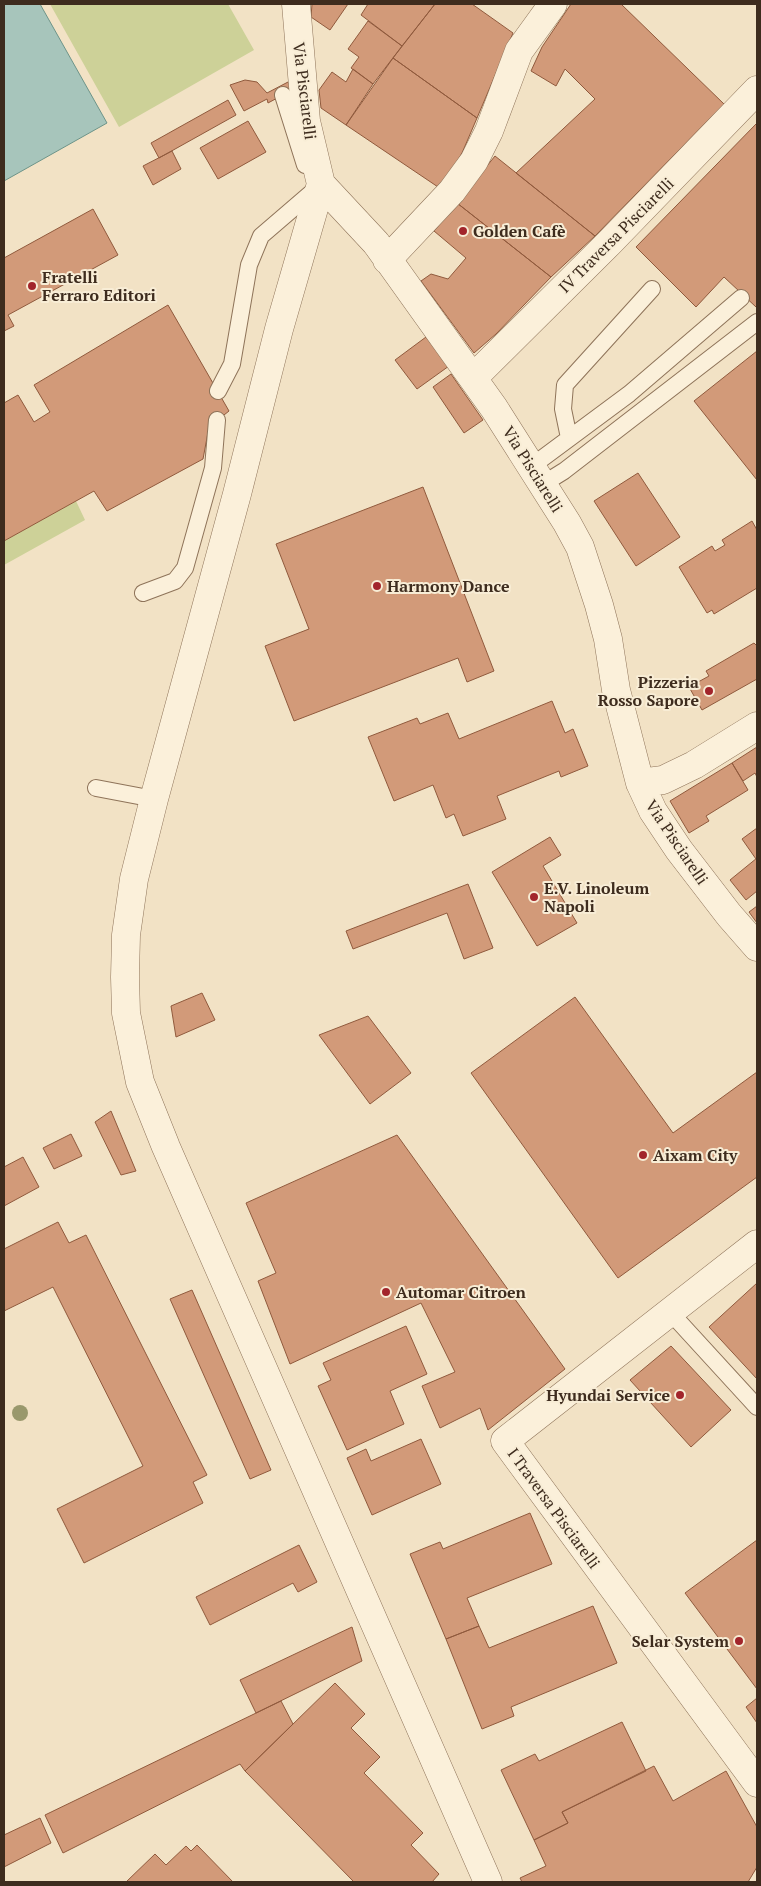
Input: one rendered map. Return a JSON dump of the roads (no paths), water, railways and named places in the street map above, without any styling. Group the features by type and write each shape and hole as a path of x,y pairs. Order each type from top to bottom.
{"street":[{"name":"Via Pisciarelli","path":"296,4 306,122 321,184 376,244 473,378 537,475 580,547 608,639 616,690 640,783 653,811 679,850 729,915 757,947"},
{"path":"388,260 452,191 474,161 489,132 519,51 553,4"},
{"name":"IV Traversa Pisciarelli","path":"473,378 609,243 757,90"},
{"path":"321,184 279,329 134,879 126,935 126,1013 140,1082 170,1156 488,1882"},
{"path":"640,783 663,780 694,765 757,726"},
{"name":"I Traversa Pisciarelli","path":"757,1244 505,1441 757,1784"}],"lane":[{"path":"218,391 232,364 249,264 261,236 321,184 303,162 283,95"},
{"path":"569,438 563,409 565,385 652,289"},
{"path":"537,475 569,438 629,394 741,298"},
{"path":"537,475 564,471 757,322"},
{"path":"143,594 176,581 186,568 213,468 217,420"},
{"path":"96,788 154,799"},
{"path":"670,1312 757,1406"}],"water":[{"path":"4,4 40,4 107,123 4,181"}],"place":[{"name":"Golden Cafè","path":"463,231"},
{"name":"Fratelli Ferraro Editori","path":"32,286"},
{"name":"Harmony Dance","path":"377,586"},
{"name":"Pizzeria Rosso Sapore","path":"709,691"},
{"name":"E.V. Linoleum Napoli","path":"534,897"},
{"name":"Aixam City","path":"643,1155"},
{"name":"Automar Citroen","path":"386,1292"},
{"name":"Hyundai Service","path":"680,1395"},
{"name":"Selar System","path":"739,1641"}]}
